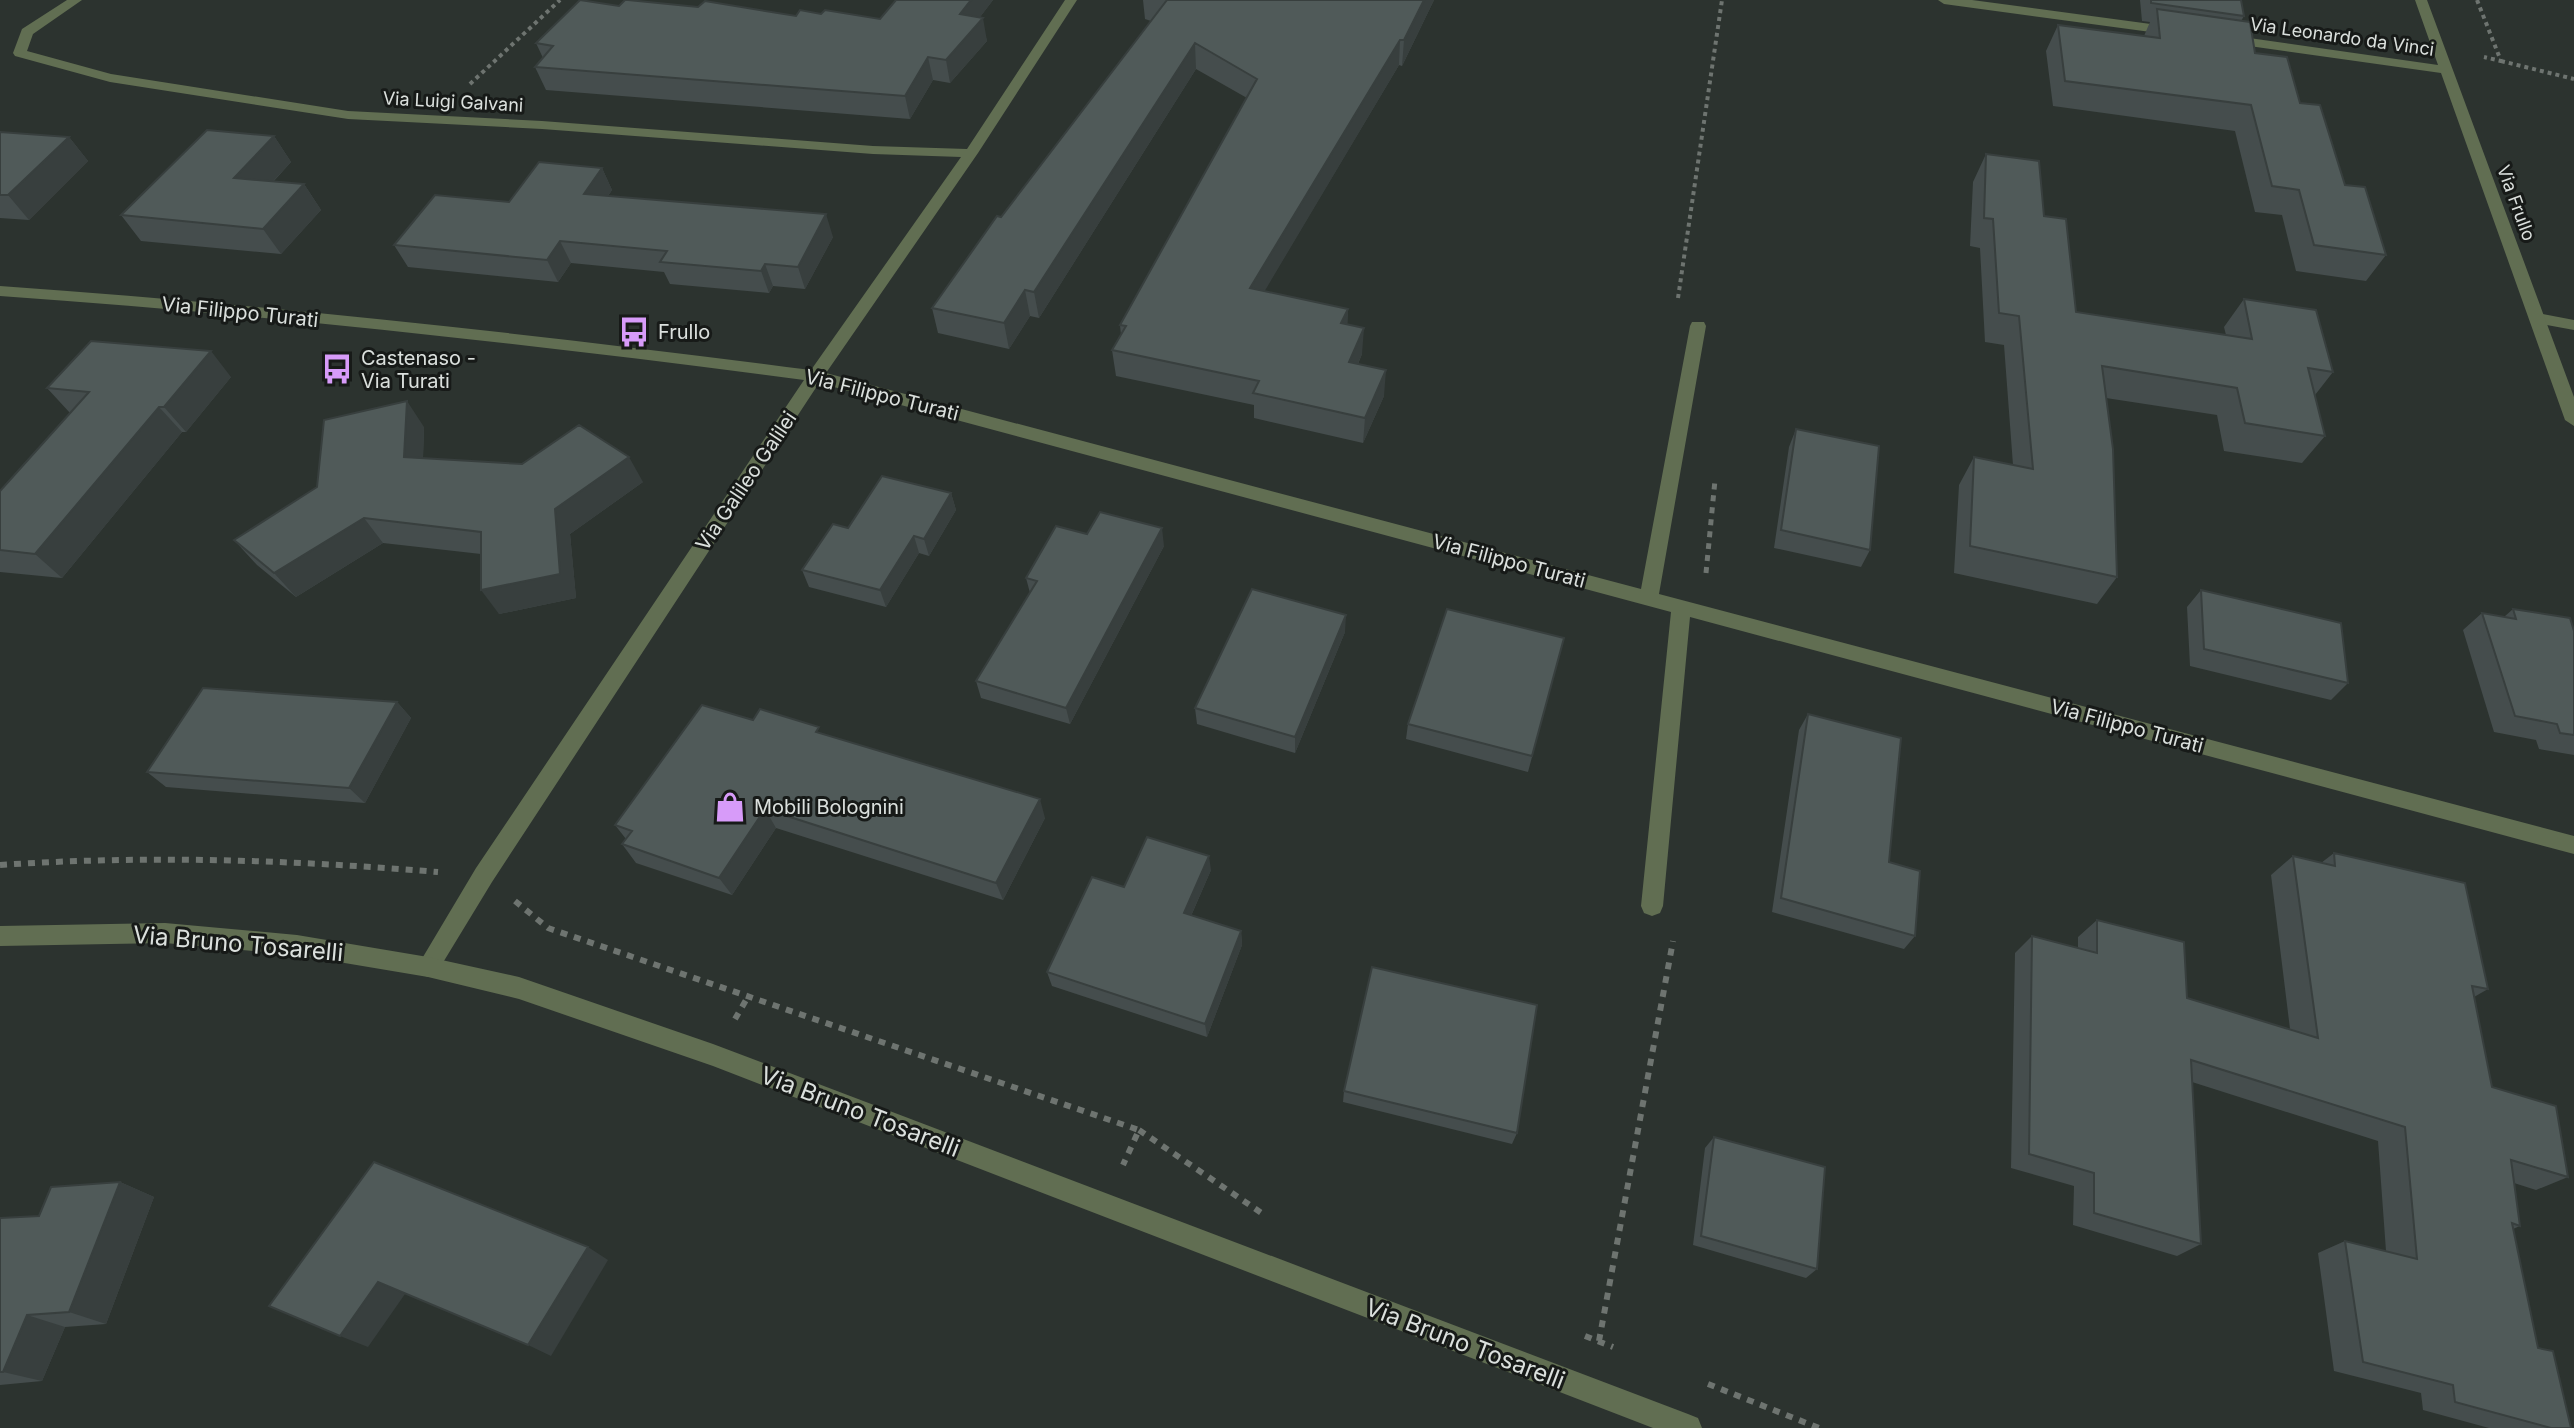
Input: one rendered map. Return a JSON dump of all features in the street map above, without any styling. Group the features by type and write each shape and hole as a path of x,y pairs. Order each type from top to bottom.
{"street":[{"name":"Via Luigi Galvani","path":"76,0 27,32 20,53 110,78 348,115 873,150 971,153"},
{"name":"Via Galileo Galilei","path":"428,967 484,875 815,376 971,153 1071,0"},
{"path":"1944,0 2058,7 2182,32"},
{"name":"Via Frullo","path":"2421,0 2574,420"},
{"name":"Via Leonardo da Vinci","path":"2213,37 2446,70"},
{"name":"Via Filippo Turati","path":"0,291 114,299 575,345 815,376 2574,845"},
{"path":"2537,318 2574,325"},
{"path":"1649,598 1698,326"},
{"path":"1652,906 1681,607"},
{"name":"Via Bruno Tosarelli","path":"0,936 165,933 297,945 428,967 519,988 713,1055 1103,1207 1688,1428"}],"path":[{"path":"432,119 560,0"},
{"path":"2501,61 2574,79"},
{"path":"0,865 116,857 294,859 484,875 548,928 1139,1130 1278,1224"},
{"path":"1570,1331 1599,1341 1676,927"},
{"path":"1103,1207 1139,1130"}],"building":[{"path":"580,0 619,6 628,0 698,7 705,1 796,16 800,10 821,14 825,10 880,19 896,0 971,0 960,14 983,18 946,60 928,57 905,96 535,67 553,46 536,43"},
{"path":"1167,0 1424,0 1404,40 1400,40 1250,288 1348,309 1341,323 1364,328 1349,362 1386,370 1365,418 1253,393 1259,381 1112,350 1126,326 1120,325 1257,79 1195,43 1034,292 1025,290 1004,323 932,308 997,216 1001,217"},
{"path":"2151,0 2241,0 2244,16 2151,3"},
{"path":"2157,9 2250,22 2255,53 2287,57 2300,103 2320,105 2345,185 2365,187 2386,255 2314,245 2299,190 2272,186 2251,105 2065,81 2058,25 2160,38"},
{"path":"207,130 274,136 234,178 304,184 263,229 121,215"},
{"path":"0,132 69,137 8,195 0,195"},
{"path":"1986,154 2039,161 2044,216 2066,219 2076,312 2252,339 2244,299 2316,310 2333,372 2308,368 2325,436 2245,423 2237,388 2102,366 2113,449 2117,577 1970,546 1974,457 2033,469 2019,316 1999,313 1993,219 1984,218"},
{"path":"539,162 602,168 584,194 826,214 798,267 765,264 761,271 660,262 667,251 560,241 547,260 394,245 435,195 509,202"},
{"path":"91,341 211,351 164,407 159,407 35,554 0,550 0,491 89,392 47,388"},
{"path":"407,401 404,457 522,464 579,425 629,457 555,509 560,574 481,590 481,532 364,518 274,573 234,540 317,487 324,420"},
{"path":"1796,429 1879,446 1870,550 1781,530"},
{"path":"882,476 951,493 924,539 914,536 880,590 802,570 833,524 848,528"},
{"path":"1100,512 1162,528 1066,708 976,681 1037,581 1026,578 1056,526 1087,534"},
{"path":"1252,589 1346,615 1295,737 1195,708"},
{"path":"2201,590 2341,623 2348,683 2204,649"},
{"path":"1447,609 1564,638 1532,756 1408,724"},
{"path":"2513,609 2570,618 2574,631 2574,735 2560,733 2557,724 2515,716 2482,613 2516,619"},
{"path":"203,688 397,702 349,788 147,772"},
{"path":"702,705 753,720 760,709 819,727 816,732 1040,799 996,883 765,809 719,878 622,844 632,831 615,825"},
{"path":"1808,714 1901,738 1889,862 1920,871 1915,936 1781,898"},
{"path":"1147,837 1209,856 1184,913 1241,931 1205,1024 1047,972 1092,877 1124,887"},
{"path":"2334,853 2465,883 2488,989 2472,986 2492,1087 2556,1106 2568,1177 2511,1160 2520,1226 2512,1223 2538,1348 2553,1351 2571,1428 2551,1428 2455,1402 2453,1385 2363,1362 2345,1241 2417,1259 2405,1127 2191,1060 2201,1244 2094,1213 2094,1173 2029,1154 2032,936 2097,953 2097,920 2184,942 2187,998 2318,1038 2293,856 2335,866"},
{"path":"1372,967 1537,1005 1517,1133 1344,1091"},
{"path":"1714,1137 1825,1167 1817,1269 1701,1236"},
{"path":"374,1162 588,1247 528,1345 378,1282 340,1336 269,1306"},
{"path":"120,1182 69,1312 27,1315 3,1372 0,1372 0,1218 39,1216 51,1187"}],"place":[{"name":"Frullo","path":"634,332"},
{"name":"Castenaso - Via Turati","path":"337,369"},
{"name":"Mobili Bolognini","path":"730,807"}]}
